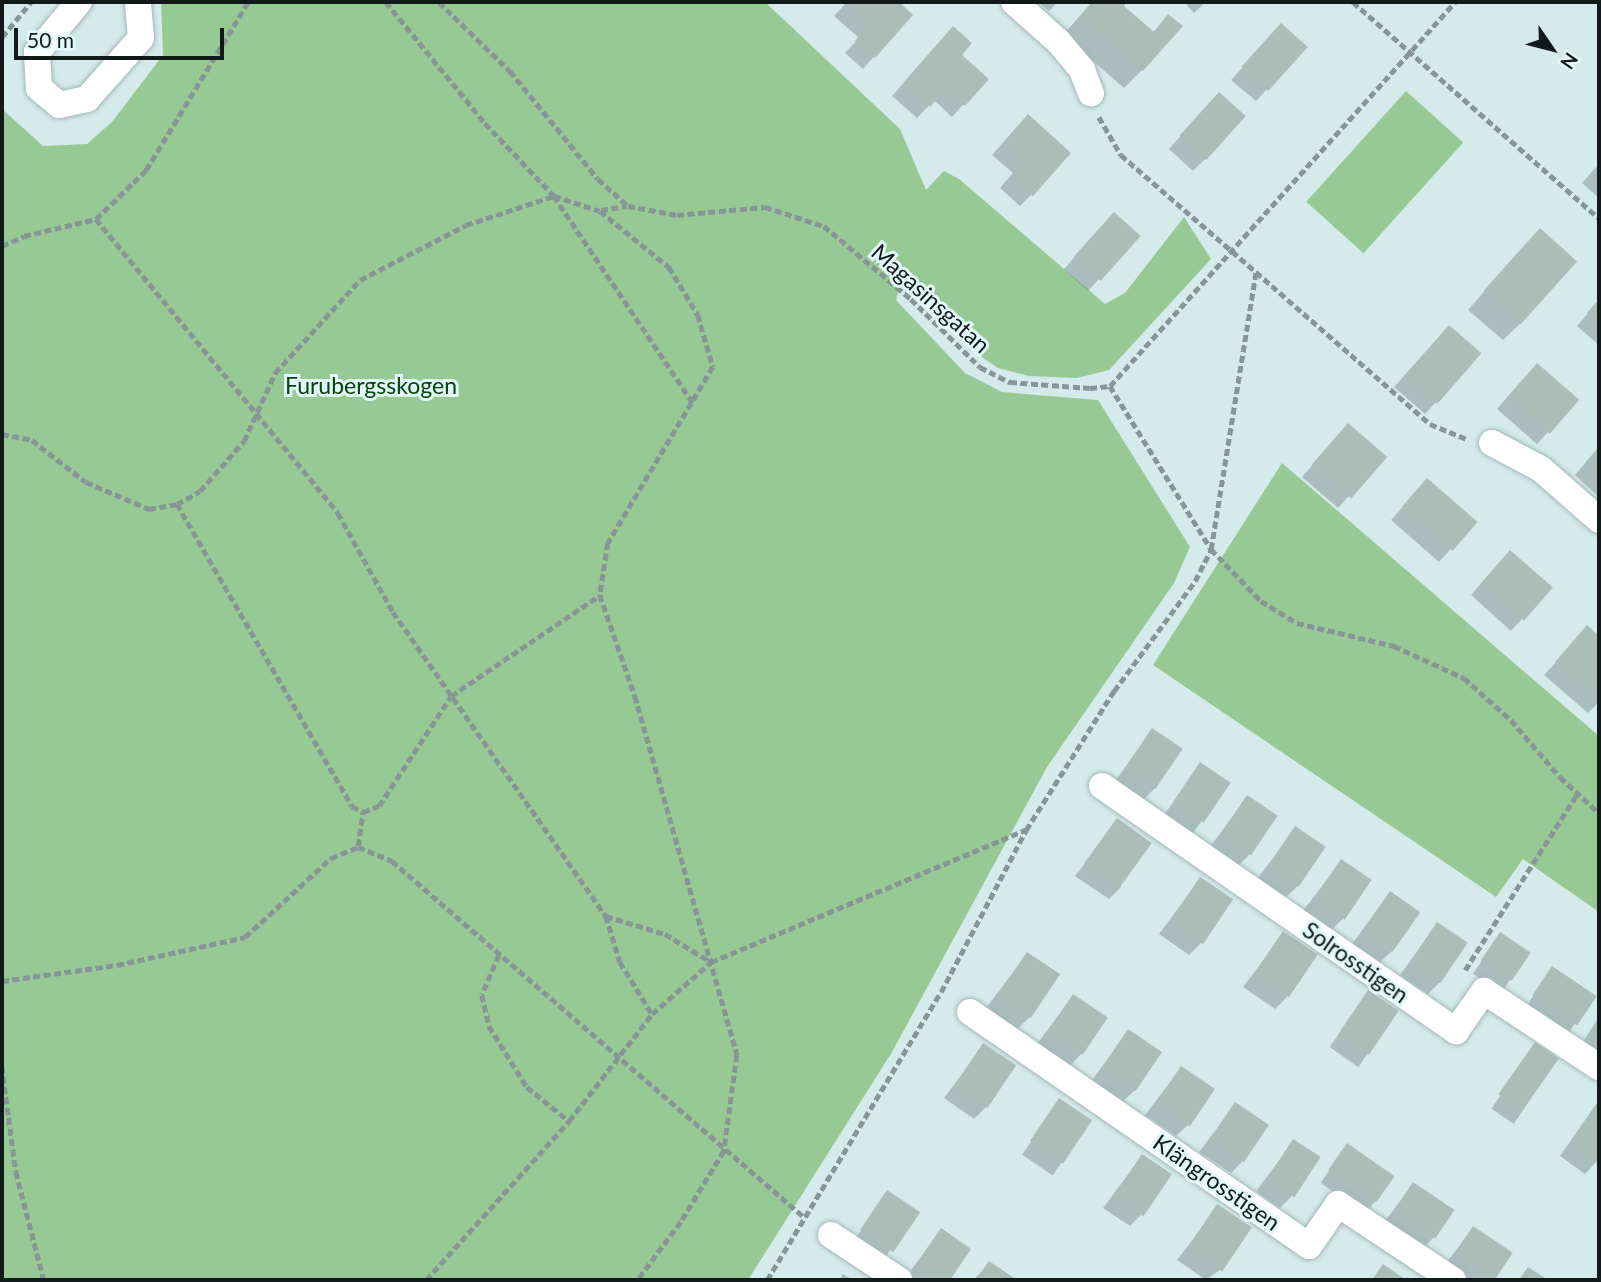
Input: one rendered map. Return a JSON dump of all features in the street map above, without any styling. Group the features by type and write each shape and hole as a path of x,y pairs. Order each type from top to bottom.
{"street":[{"path":"79,2 37,52 39,88 59,105 87,99 141,38 138,2"},
{"path":"1014,2 1058,41 1082,70 1091,93"},
{"path":"1492,443 1541,469 1599,520"},
{"name":"Solrosstigen","path":"1102,786 1456,1031 1484,991 1599,1068"},
{"name":"Klängrosstigen","path":"970,1012 1309,1245 1338,1204 1453,1280"},
{"path":"831,1235 899,1280"}],"path":[{"path":"2,37 32,2"},
{"path":"2,246 96,219 146,170 248,2"},
{"path":"386,2 485,122 554,196 693,403"},
{"path":"439,2 510,71 597,179 628,206"},
{"path":"1353,2 1599,218"},
{"path":"1455,2 1110,386 1211,549 1244,586 1280,614 1318,630 1420,655 1464,678 1511,720 1577,794 1599,813"},
{"path":"1091,93 1101,123 1121,155 1430,424 1452,435 1492,443"},
{"path":"2,434 32,440 86,482 149,509 177,504 200,491 244,442 275,373 360,280 466,225 554,196 600,211 669,267 698,315 713,367 608,543 600,595 635,696 737,1055 724,1151 681,1222 638,1280"},
{"path":"600,211 628,206"},
{"name":"Magasinsgatan","path":"628,206 677,215 765,207 824,226 911,299 980,367 1010,382 1110,386"},
{"path":"96,219 338,513 393,612 606,916 620,962 652,1014"},
{"path":"767,1280 941,992 1026,830 1114,691 1195,581 1211,549 1256,272"},
{"path":"177,504 352,806 363,812 379,806 451,696 600,595"},
{"path":"1462,975 1577,794"},
{"path":"358,847 363,812"},
{"path":"426,1280 569,1121 652,1014 711,962 1026,830"},
{"path":"2,981 117,965 245,937 331,858 358,847 392,861 724,1151 804,1217"},
{"path":"606,916 665,933 711,962"},
{"path":"499,955 482,995 489,1026 527,1087 569,1121"},
{"path":"2,1066 16,1172 44,1280"}],"green space":[{"name":"Furubergsskogen","path":"161,2 765,2 900,129 926,190 944,171 959,179 1105,304 1125,293 1184,217 1211,259 1109,370 1077,378 1029,376 998,368 971,350 911,289 903,274 896,300 965,373 1002,392 1098,400 1190,547 1174,583 1047,767 892,1052 748,1280 2,1280 2,109 43,146 87,144 112,122 163,55"},
{"path":"1406,91 1463,143 1364,253 1306,202"},
{"path":"1282,463 1599,736 1599,912 1523,859 1496,897 1153,665"}],"building":[{"path":"899,2 913,15 875,58 855,41 869,25 845,3"},
{"path":"1093,2 1127,2 1124,6 1154,32 1168,14 1183,26 1143,71 1080,17"},
{"path":"1281,23 1308,47 1268,91 1242,67"},
{"path":"953,26 972,43 962,55 989,79 965,106 946,89 930,107 903,83"},
{"path":"1219,92 1246,116 1206,160 1180,136"},
{"path":"1028,114 1071,153 1033,196 1011,176 1023,161 1003,143"},
{"path":"1114,212 1141,236 1101,281 1074,257"},
{"path":"1540,228 1577,261 1521,324 1484,290"},
{"path":"1599,299 1599,323 1587,313"},
{"path":"1449,325 1481,353 1437,404 1405,376"},
{"path":"1537,363 1579,400 1550,434 1507,397"},
{"path":"1348,423 1387,457 1351,499 1312,465"},
{"path":"1599,447 1599,475 1585,463"},
{"path":"1427,478 1478,522 1453,551 1402,507"},
{"path":"1510,550 1553,587 1524,621 1481,583"},
{"path":"1587,625 1599,636 1599,701 1555,662"},
{"path":"1152,728 1183,749 1155,789 1125,769"},
{"path":"1200,762 1231,783 1204,822 1173,802"},
{"path":"1247,795 1278,816 1251,855 1220,835"},
{"path":"1117,818 1152,843 1119,888 1085,862"},
{"path":"1295,826 1326,847 1299,886 1268,866"},
{"path":"1341,859 1372,880 1345,919 1314,899"},
{"path":"1200,877 1233,899 1203,944 1170,922"},
{"path":"1390,891 1420,912 1393,952 1362,930"},
{"path":"1437,922 1468,943 1440,983 1410,963"},
{"path":"1283,931 1318,954 1289,998 1254,974"},
{"path":"1500,932 1531,953 1512,981 1481,960"},
{"path":"1027,952 1060,974 1031,1018 997,996"},
{"path":"1552,966 1597,996 1577,1025 1532,995"},
{"path":"1368,990 1399,1011 1369,1055 1338,1034"},
{"path":"1073,994 1108,1017 1083,1055 1048,1031"},
{"path":"1599,1020 1599,1035 1592,1031"},
{"path":"1128,1029 1162,1052 1136,1091 1102,1068"},
{"path":"1535,1042 1559,1059 1522,1111 1498,1094"},
{"path":"983,1043 1016,1065 988,1108 954,1085"},
{"path":"1181,1066 1215,1089 1190,1126 1156,1103"},
{"path":"1059,1098 1092,1120 1063,1163 1030,1141"},
{"path":"1599,1101 1599,1164 1570,1144"},
{"path":"1235,1102 1269,1125 1244,1162 1210,1139"},
{"path":"1293,1139 1321,1157 1295,1197 1267,1179"},
{"path":"1347,1143 1395,1176 1376,1202 1329,1169"},
{"path":"1142,1154 1172,1174 1143,1216 1113,1196"},
{"path":"1413,1182 1454,1210 1435,1238 1394,1210"},
{"path":"887,1190 920,1212 893,1252 860,1230"},
{"path":"1217,1204 1252,1227 1222,1271 1187,1248"},
{"path":"1473,1226 1513,1253 1495,1279 1455,1253"},
{"path":"941,1228 971,1249 950,1280 936,1280 915,1266"},
{"path":"989,1261 1017,1280 976,1280"},
{"path":"1383,1264 1406,1280 1372,1280"},
{"path":"1528,1267 1548,1280 1519,1280"},
{"path":"843,1274 853,1280 839,1280"}]}
